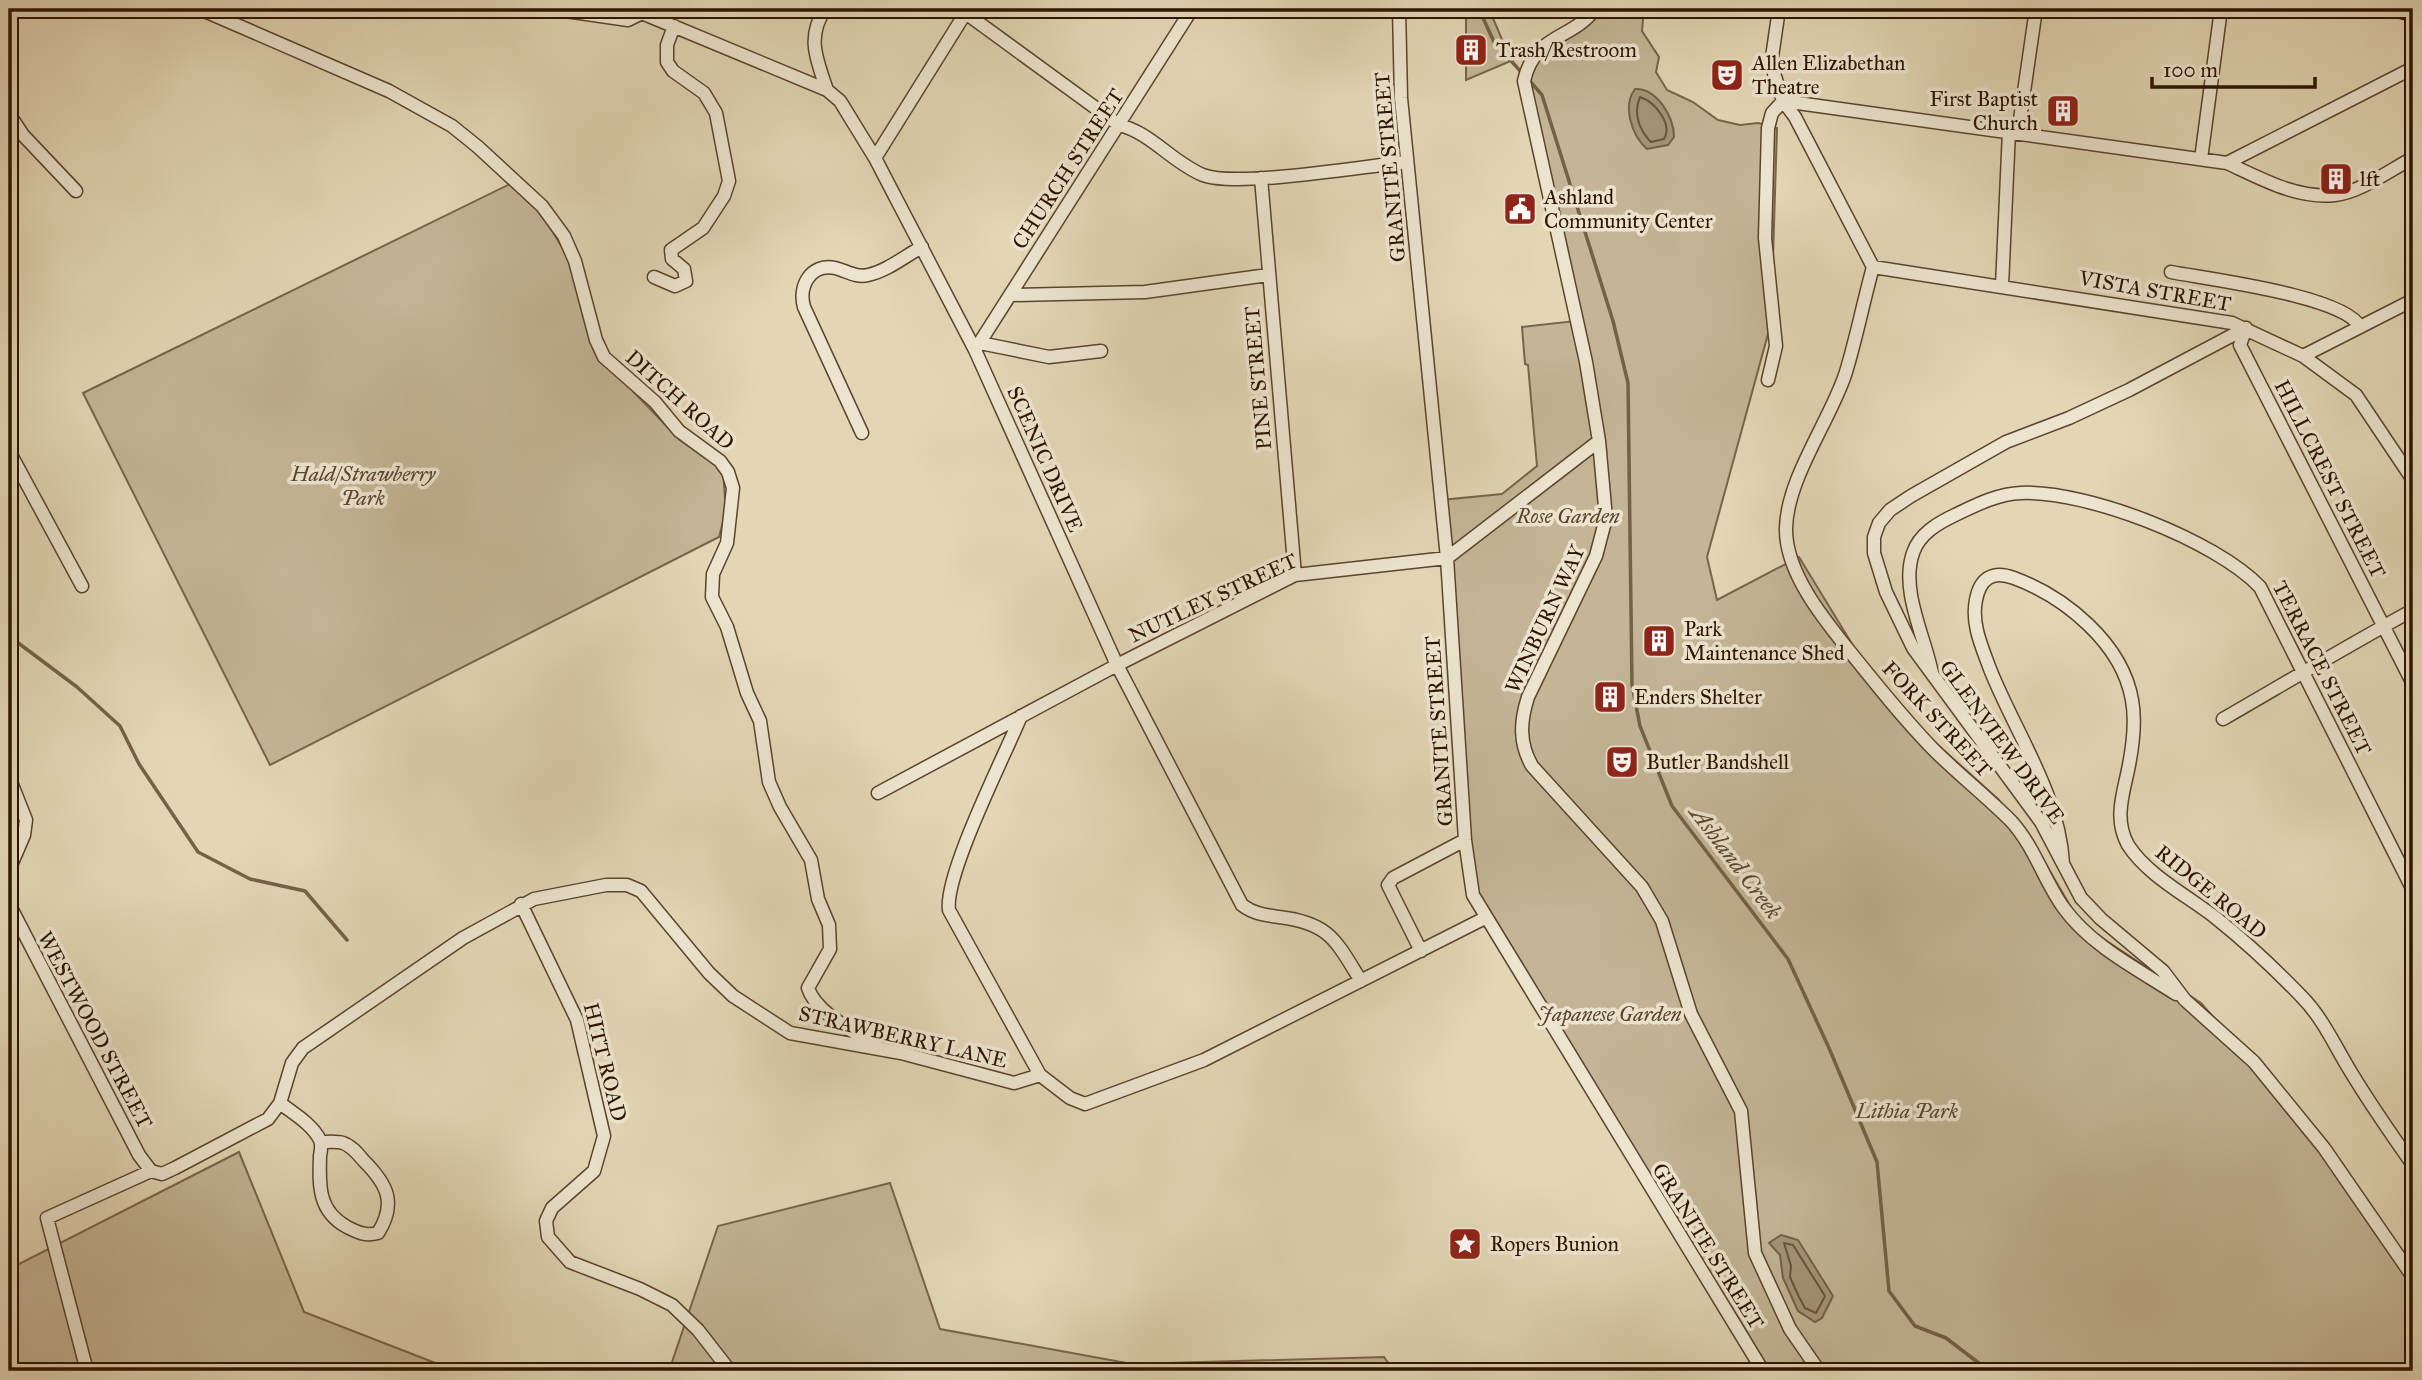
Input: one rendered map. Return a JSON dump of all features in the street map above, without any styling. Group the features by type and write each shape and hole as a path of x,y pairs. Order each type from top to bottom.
{"main road":[{"path":"2404,9 2413,10"}],"street":[{"name":"DITCH ROAD","path":"200,9 319,63 389,91 452,126 478,147 542,206 564,236 575,261 596,340 604,357 655,402 679,431 720,461 728,472 733,488 727,543 713,574 711,587 740,665 747,693 760,720 769,782 780,807 811,860 818,900 829,925 831,949 808,988 810,997 825,1013 881,1049"},
{"path":"552,9 628,20 636,11"},
{"path":"825,9 815,26 813,43 827,90"},
{"name":"CHURCH STREET","path":"978,346 1192,9"},
{"name":"GRANITE STREET","path":"1399,9 1407,162 1447,558 1465,840 1473,895 1763,1371"},
{"name":"WINBURN WAY","path":"1595,9 1587,18 1542,45 1526,72 1525,86 1586,362 1599,441 1605,528 1552,654 1528,697 1522,718 1523,745 1532,766 1642,887 1662,921 1691,1014 1741,1111 1755,1253 1790,1329 1819,1371"},
{"path":"1779,9 1771,65 1783,101 1795,117 1873,267"},
{"path":"2002,286 2014,132 2036,9"},
{"path":"2201,159 2221,9"},
{"path":"875,158 964,10 1119,125 1204,175 1261,178 1407,162"},
{"name":"SCENIC DRIVE","path":"636,11 827,90 840,101 875,158 978,346 1117,665 1242,905 1258,914 1301,919 1325,930 1339,945 1361,981"},
{"path":"654,277 675,286 686,281 684,270 672,259 671,250 703,228 729,181 716,113 704,93 673,71 667,62 667,46 674,26"},
{"path":"2227,163 2413,68"},
{"path":"1783,101 2227,163 2293,191 2335,195 2358,187 2413,158"},
{"path":"1768,380 1774,367 1776,346 1765,238 1768,128 1773,113 1783,101"},
{"path":"9,114 23,135 76,191"},
{"name":"PINE STREET","path":"1261,178 1295,575"},
{"path":"862,433 804,306 801,296 803,284 810,274 825,268 854,275 871,274 922,247"},
{"name":"VISTA STREET","path":"1873,267 2188,314 2246,328 2302,356 2356,395 2413,477"},
{"name":"FORK STREET","path":"1873,267 1845,374 1789,507 1786,530 1793,559 1821,618 1888,700 1934,750 2012,822 2064,909 2104,946 2185,1000"},
{"path":"2171,272 2263,288 2335,307 2356,318 2360,327"},
{"path":"1011,295 1144,292 1268,275"},
{"path":"2302,356 2413,300"},
{"name":"GLENVIEW DRIVE","path":"2246,328 2130,390 2069,418 2006,442 1890,510 1879,523 1874,537 1879,571 1913,648 2041,822 2063,869 2090,909 2163,971 2185,1000 2254,1062 2324,1148 2413,1277"},
{"name":"HILLCREST STREET","path":"2246,328 2241,345 2413,684"},
{"path":"978,346 1049,357 1101,351"},
{"path":"1447,558 1599,441"},
{"path":"9,450 82,586"},
{"name":"TERRACE STREET","path":"1933,677 1909,577 1917,544 1931,529 1947,519 1992,498 2022,493 2067,496 2106,507 2192,542 2234,564 2260,587 2413,890"},
{"name":"NUTLEY STREET","path":"878,793 1117,665 1295,575 1447,558"},
{"name":"RIDGE ROAD","path":"2063,869 2062,842 2056,820 1995,682 1977,630 1975,615 1979,589 1987,578 1998,574 2033,585 2066,607 2106,645 2124,676 2133,702 2134,724 2120,807 2121,825 2132,850 2148,867 2242,940 2303,998 2318,1016 2382,1121 2413,1165"},
{"path":"2223,719 2303,673 2318,661 2413,610"},
{"path":"1021,716 960,858 947,900 955,923 1040,1074 1070,1098 1084,1104 1095,1102 1204,1059 1485,918"},
{"path":"9,777 26,820 24,835 9,870"},
{"path":"1421,951 1388,885 1393,878 1465,840"},
{"path":"2401,865 2413,859"},
{"name":"STRAWBERRY LANE","path":"280,1103 292,1063 317,1036 463,937 521,904 581,888 606,885 635,887 649,898 709,973 733,996 779,1027 804,1038 881,1049 1014,1083 1040,1074"},
{"name":"WESTWOOD STREET","path":"9,904 139,1155 151,1171"},
{"name":"HITT ROAD","path":"521,904 577,1020 604,1136 594,1171 552,1208 546,1221 548,1237 569,1262 640,1289 672,1305 698,1330 730,1371"},
{"path":"87,1371 47,1218 151,1171 162,1174 175,1168 268,1119 280,1103 305,1122 321,1142 320,1197 327,1210 338,1222 358,1232 368,1235 378,1233 388,1218 389,1205 384,1185 353,1149 342,1143 321,1142"}],"green space":[{"path":"1459,9 1489,9 1504,44 1518,58 1466,80 1466,19"},
{"name":"Lithia Park","path":"1595,9 1644,9 1642,31 1659,57 1656,72 1667,90 1693,102 1718,120 1740,125 1758,123 1777,128 1771,323 1707,557 1717,600 1799,557 1860,657 1929,737 1998,799 2028,834 2075,914 2093,932 2201,1003 2273,1085 2413,1277 2413,1371 1763,1371 1473,895 1441,500 1502,494 1537,466 1522,327 1576,321 1527,99 1528,67"},
{"name":"Hald/Strawberry Park","path":"510,184 544,217 570,261 594,351 680,440 723,470 726,511 719,537 270,765 83,393"},
{"path":"239,1152 304,1312 456,1371 9,1371 9,1269"},
{"path":"890,1183 940,1329 1132,1364 1384,1357 1394,1371 669,1371 718,1226"}],"water":[{"path":"1635,89 1650,93 1663,105 1671,121 1674,137 1668,145 1647,149 1637,137 1629,112 1631,96"},
{"path":"1781,1235 1798,1240 1833,1296 1822,1318 1815,1322 1798,1311 1783,1278 1780,1255 1769,1243"}],"waterway":[{"name":"Ashland Creek","path":"1479,9 1494,42 1523,74"},
{"name":"Ashland Creek","path":"1529,80 1542,95 1613,321 1628,383 1632,685 1640,726 1672,806 1788,959 1829,1048 1877,1162 1889,1291 1915,1326 1946,1338 1980,1364 1984,1371"},
{"path":"9,636 77,687 120,726 139,764 198,852 250,879 305,891 347,940"}],"place":[{"name":"Trash/Restroom","path":"1471,50"},
{"name":"Allen Elizabethan Theatre","path":"1727,75"},
{"name":"First Baptist Church","path":"2063,111"},
{"name":"lft","path":"2336,179"},
{"name":"Ashland Community Center","path":"1520,209"},
{"name":"Park Maintenance Shed","path":"1659,641"},
{"name":"Enders Shelter","path":"1610,697"},
{"name":"Butler Bandshell","path":"1622,762"},
{"name":"Ropers Bunion","path":"1465,1244"}],"park label":[{"name":"Rose Garden","path":"1568,516"},
{"name":"Japanese Garden","path":"1610,1014"}]}
